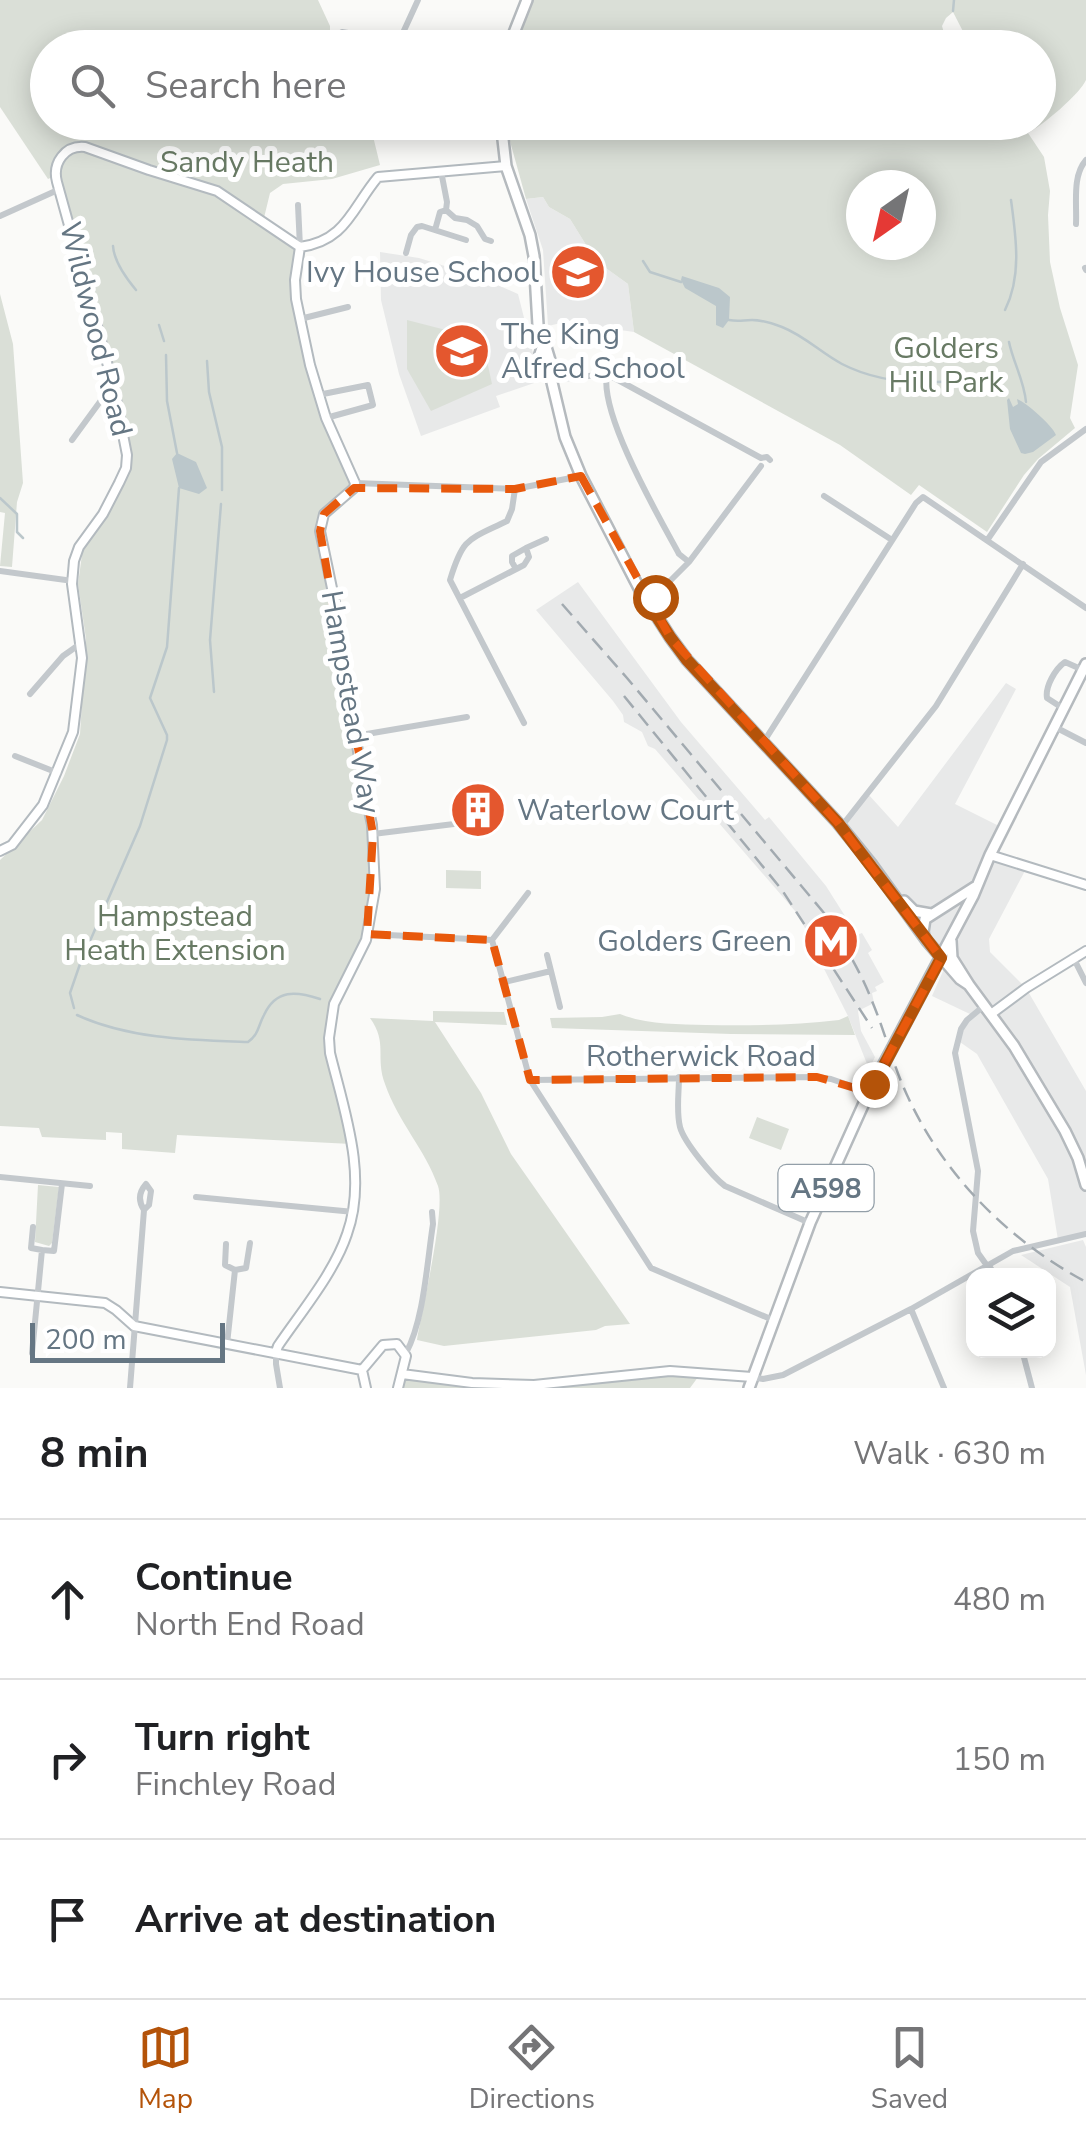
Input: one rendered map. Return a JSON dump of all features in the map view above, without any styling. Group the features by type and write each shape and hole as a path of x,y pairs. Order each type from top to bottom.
{"main road":[{"path":"515,30 527,0"},
{"path":"503,140 506,164 532,246 538,324 552,367 566,437 580,476 648,603 687,660 914,911 931,914 923,924 926,941"},
{"name":"A598","path":"751,1383 810,1224 869,1092 973,896 1085,667"},
{"path":"872,865 926,941 969,986 1014,1046 1065,1131 1086,1185"},
{"name":"A598","path":"931,914 975,886"},
{"path":"943,909 952,910 957,924"},
{"path":"926,941 951,936 952,958 969,986"}],"street":[{"path":"404,30 418,0"},
{"name":"Wildwood Road","path":"0,850 12,845 43,805 76,722 82,658 74,561 79,547 103,514 126,468 128,455 113,384 54,172 58,162 76,146 86,147 217,191 300,247"},
{"path":"1076,224 1077,176 1086,160"},
{"path":"300,247 324,240 344,228 378,177 506,164"},
{"path":"441,170 446,210"},
{"path":"0,216 60,189"},
{"path":"298,205 300,247 295,280 300,318 318,394 355,483 515,489 580,476"},
{"path":"434,230 440,212 446,210"},
{"path":"446,210 477,226 485,239 491,241"},
{"path":"406,252 416,227 466,240"},
{"path":"300,318 348,307"},
{"path":"551,377 607,374 760,462"},
{"path":"607,374 605,384 614,420 632,465 679,554 689,562"},
{"path":"72,440 113,384"},
{"path":"318,394 368,385 373,405 326,418"},
{"path":"988,539 1041,462 1084,434"},
{"path":"648,603 689,562 760,462 767,457 770,460"},
{"name":"Hampstead Way","path":"276,1352 333,1264 354,1212 352,1144 328,1038 336,999 367,934 375,889 373,834 320,532 324,514 355,483"},
{"path":"515,489 507,521 462,547 450,580 524,723"},
{"path":"824,496 892,540"},
{"path":"763,744 922,497 1086,608"},
{"path":"516,569 512,556 546,538"},
{"path":"460,598 528,561 526,548"},
{"path":"841,827 936,706 1022,564"},
{"path":"0,571 73,581"},
{"path":"30,694 63,656 80,644"},
{"path":"1064,708 1048,698 1046,692 1052,679 1065,662 1085,667"},
{"path":"355,736 467,717"},
{"path":"1055,727 1086,743"},
{"path":"15,756 58,774"},
{"path":"373,834 462,823"},
{"path":"990,855 1086,885"},
{"path":"492,940 528,893"},
{"path":"367,934 492,940"},
{"path":"492,940 530,1080 651,1268 774,1320"},
{"path":"988,1266 978,1254 973,1231 978,1171 955,1053 961,1029 967,1020 1086,951"},
{"path":"547,955 560,1007"},
{"path":"1072,957 1086,982"},
{"path":"505,982 552,971"},
{"path":"680,1077 681,1131 716,1179 810,1224"},
{"name":"Rotherwick Road","path":"530,1080 817,1077 869,1092"},
{"path":"0,1178 90,1186"},
{"path":"32,1227 31,1248 54,1251 62,1184"},
{"path":"196,1197 354,1212"},
{"path":"130,1388 144,1210"},
{"path":"398,1388 417,1320 434,1224 432,1212"},
{"path":"402,1374 472,1383 534,1385 670,1371 751,1383 783,1375 1019,1249 1086,1234"},
{"path":"226,1244 225,1265 235,1270 246,1268 250,1242"},
{"path":"32,1353 42,1250"},
{"path":"227,1344 235,1270"},
{"path":"0,1292 105,1303 134,1326 362,1370"},
{"path":"911,1309 944,1388"},
{"path":"362,1370 383,1345 398,1344 406,1353"},
{"path":"276,1352 280,1388"},
{"path":"1024,1358 1032,1388"},
{"path":"362,1370 366,1388"}],"highlighted area":[{"path":"581,476 670,637 838,823 941,958 869,1092 817,1077 530,1080 492,940 367,934 373,834 320,531 324,514 354,488 515,489"}],"shaded area":[{"name":"Ivy House School","path":"543,197 549,207 570,219 596,261 628,284 634,332 565,322 548,326 543,250 526,199"},
{"name":"The King Alfred School","path":"380,252 419,258 518,294 540,381 496,396 500,407 421,436 399,374 381,300"},
{"path":"682,276 719,288 730,297 729,320 723,328 716,325 716,306 685,288"},
{"path":"1009,398 1013,407 1018,404 1017,399 1033,410 1056,435 1033,452 1021,453 1010,429"},
{"path":"177,453 196,462 207,488 199,494 179,488 172,459"},
{"path":"578,582 681,722 765,820 769,817 826,886 857,935 862,933 884,982 872,993 874,1003 858,1011 861,1031 875,1057 869,1069 819,959 822,957 795,911 655,749 648,746 642,732 624,722 613,701 536,610"},
{"path":"1006,683 1016,689 955,804 1003,828 990,854 1027,867 989,939 990,952 1026,988 1086,1091 1086,1234 1058,1240 1048,1179 977,1054 957,1040 972,1015 932,996 944,969 837,831 868,794 898,827"},
{"path":"1083,1240 1086,1375 1070,1287 1056,1278 1056,1268 1041,1268 1021,1255"}],"green space":[{"name":"Hampstead Heath Extension","path":"0,0 318,0 330,30 30,30 30,140 374,140 380,165 332,179 283,184 270,193 263,222 300,247 295,280 318,395 355,483 321,519 373,834 375,889 367,934 339,991 330,1053 351,1144 177,1135 175,1153 122,1149 122,1133 106,1132 106,1140 42,1137 39,1128 0,1126 0,860 42,820 80,734 86,639 78,584 83,547 125,477 131,459 86,259 55,176 48,179 0,107"},
{"name":"Golders Hill Park","path":"527,0 1086,0 1086,80 1056,112 1056,30 962,30 953,12 946,18 943,30 515,30"},
{"name":"Golders Hill Park","path":"510,140 1033,140 1044,157 1050,191 1050,262 1078,365 1070,418 1075,428 1024,475 987,532 919,485 911,495 840,445 634,332 628,284 596,261 570,219 549,207 543,197 526,199"},
{"path":"0,294 13,344 23,483 17,502 12,567 0,566 5,513 0,512"},
{"path":"407,320 477,338 492,384 431,411 407,369"},
{"path":"446,870 481,871 481,889 446,888"},
{"path":"433,1011 504,1012 507,1025 435,1022 481,1093 511,1154 630,1324 444,1346 417,1340 440,1198 426,1160 390,1098 382,1074 379,1035 370,1018 433,1021"},
{"path":"620,1014 663,1023 723,1025 806,1023 848,1016 855,1035 552,1028 550,1018"},
{"path":"757,1117 789,1129 781,1150 749,1138"},
{"path":"38,1185 59,1187 49,1246 35,1242"},
{"path":"701,1373 690,1388 398,1388 402,1374 534,1385 625,1375"}],"waterway":[{"path":"953,11 954,0"},
{"path":"1005,310 1016,270 1011,200"},
{"path":"113,246 118,264 136,290"},
{"path":"643,261 650,272 681,282"},
{"path":"729,320 755,320 782,327 842,364 886,379 964,380"},
{"path":"159,325 164,341"},
{"path":"1009,342 1026,402"},
{"path":"166,355 167,401 177,453"},
{"path":"207,361 209,392 222,447 222,490"},
{"path":"74,1008 70,993 80,964 140,826 167,740 150,698 167,647 179,488"},
{"path":"0,498 17,514 17,532 23,538"},
{"path":"214,692 210,640 221,504"},
{"path":"77,1015 139,1034 248,1042 274,1000 288,994 320,999"}],"railway":[{"path":"562,604 824,913 867,989 897,1072 922,1125 959,1179 1005,1226 1086,1282"},
{"path":"624,696 782,890 872,1028"}],"place":[{"name":"Ivy House School","path":"578,272"},
{"name":"The King Alfred School","path":"462,351"},
{"name":"Waterlow Court","path":"478,810"},
{"name":"Golders Green","path":"831,941"}],"route":[{"path":"655,597 648,603 687,660 838,823 941,958 874,1084"}],"park label":[{"name":"Sandy Heath","path":"247,162"}]}
